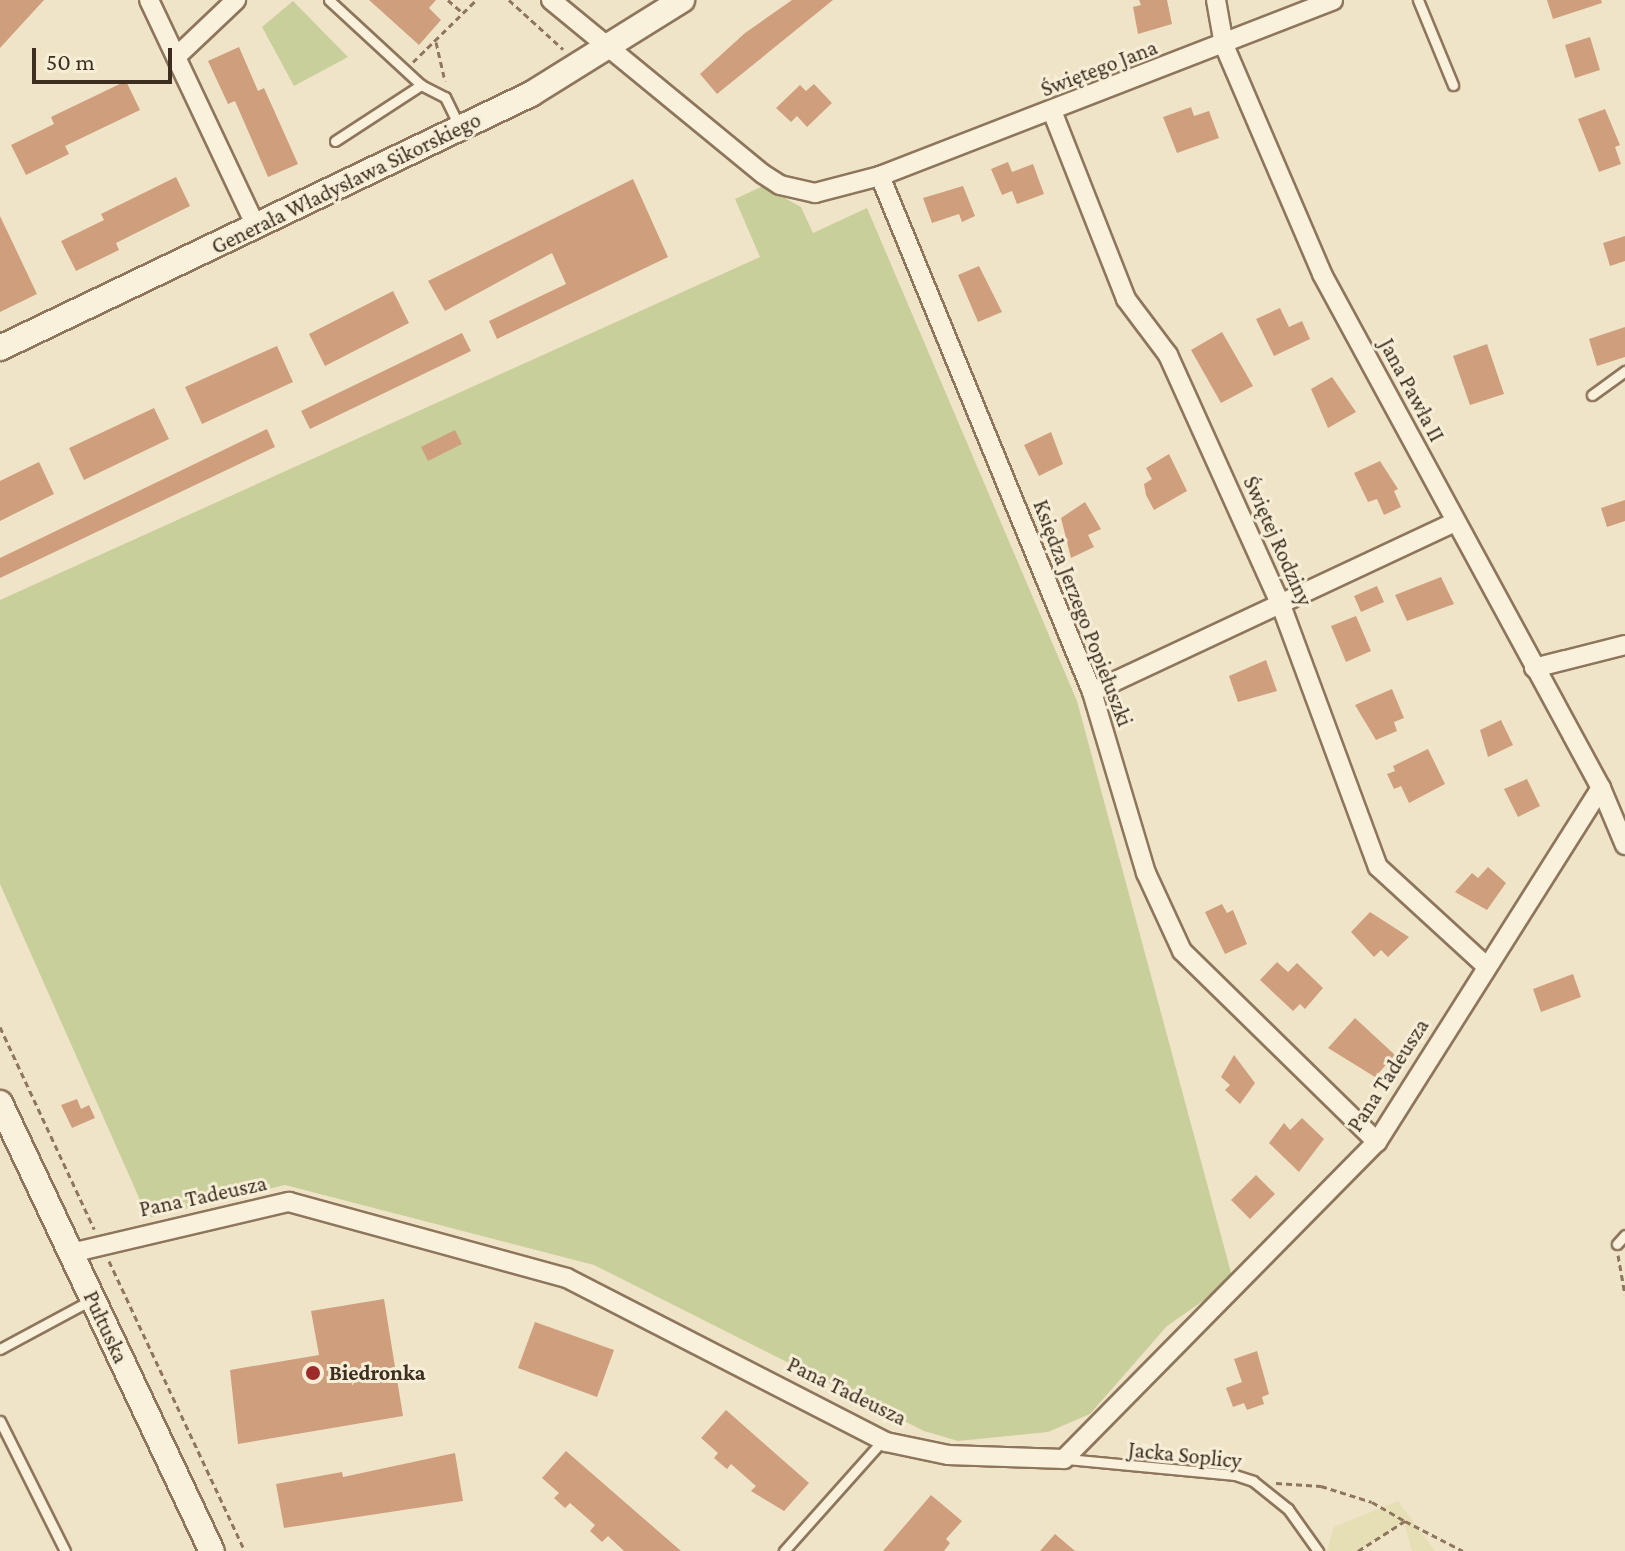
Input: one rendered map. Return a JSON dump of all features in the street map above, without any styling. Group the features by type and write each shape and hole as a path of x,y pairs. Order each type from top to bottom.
{"street":[{"path":"149,0 256,226"},
{"path":"176,57 236,0"},
{"name":"Świętego Jana","path":"551,0 780,185 815,193 880,176 1224,45 1333,0"},
{"name":"Generała Władysława Sikorskiego","path":"0,348 461,129 609,49 682,0"},
{"name":"Jana Pawła II","path":"1216,0 1224,45 1322,274 1601,788 1625,845"},
{"name":"Świętej Rodziny","path":"1052,111 1126,299 1168,355 1281,605 1378,867 1486,966"},
{"name":"Księdza Jerzego Popiełuszki","path":"880,176 1092,692 1146,873 1182,951 1377,1142"},
{"path":"1092,692 1455,522"},
{"path":"1534,668 1625,645"},
{"name":"Pana Tadeusza","path":"71,1253 101,1243 289,1202 567,1278 883,1440 948,1455 1064,1459 1377,1142 1601,788"},
{"name":"Pułtuska","path":"0,1103 212,1551"}],"lane":[{"path":"329,0 421,85 445,97 461,129"},
{"path":"1418,0 1453,85"},
{"path":"335,141 421,85"},
{"path":"1592,395 1625,371"},
{"path":"1617,1244 1625,1235"},
{"path":"0,1349 93,1299"},
{"path":"0,1421 65,1551"},
{"path":"784,1551 883,1440"},
{"name":"Jacka Soplicy","path":"1064,1459 1235,1475 1253,1481 1288,1509 1318,1551"}],"path":[{"path":"448,0 463,13"},
{"path":"405,70 476,0"},
{"path":"509,0 567,56"},
{"path":"435,40 445,97"},
{"path":"0,1027 245,1551"},
{"path":"1617,1244 1625,1294"},
{"path":"1253,1481 1321,1486 1372,1502 1463,1551"},
{"path":"1358,1551 1405,1521"}],"shaded area":[{"path":"1398,1501 1435,1551 1412,1551 1404,1522 1358,1551 1327,1551 1334,1527"}],"green space":[{"path":"293,1 348,57 294,86 262,27"},
{"path":"763,186 801,207 813,233 867,208 1077,701 1233,1280 1167,1326 1090,1414 1048,1432 958,1441 924,1431 594,1265 285,1185 148,1218 0,884 0,600 760,257 735,199"}],"building":[{"path":"0,0 44,0 0,48"},
{"path":"369,0 436,0 429,8 441,20 419,45"},
{"path":"792,0 833,0 717,94 700,74 745,33"},
{"path":"1139,0 1167,0 1172,24 1138,34 1133,7 1141,5"},
{"path":"1547,0 1601,0 1602,3 1553,19"},
{"path":"1590,37 1600,70 1575,78 1565,45"},
{"path":"239,47 258,91 264,88 298,164 268,177 235,101 228,104 208,61"},
{"path":"126,81 140,110 65,146 69,154 26,175 11,145 54,124 51,117"},
{"path":"814,84 832,103 807,127 797,116 791,122 776,108 800,85 806,91"},
{"path":"1191,107 1194,116 1209,111 1219,138 1177,153 1163,117"},
{"path":"1605,109 1620,145 1615,147 1621,164 1599,172 1578,119"},
{"path":"1008,162 1012,172 1033,164 1044,194 1017,204 1012,191 1002,195 991,169"},
{"path":"176,177 190,206 116,243 119,250 76,271 61,241 104,220 101,214"},
{"path":"633,179 668,257 497,339 489,321 566,284 552,253 445,311 428,281"},
{"path":"963,186 975,216 962,222 959,214 932,223 923,198"},
{"path":"0,216 37,294 0,312"},
{"path":"1625,236 1625,261 1610,266 1603,243"},
{"path":"979,266 1002,312 978,322 958,275"},
{"path":"393,291 409,323 325,366 309,334"},
{"path":"1280,308 1289,327 1302,321 1310,339 1274,356 1256,319"},
{"path":"1625,327 1625,357 1597,366 1589,339"},
{"path":"1222,332 1253,386 1221,403 1191,350"},
{"path":"462,333 471,351 310,429 301,411"},
{"path":"1487,344 1504,394 1470,405 1453,356"},
{"path":"277,346 293,382 202,424 185,387"},
{"path":"1332,377 1356,412 1328,428 1311,389"},
{"path":"154,408 169,439 84,480 69,448"},
{"path":"267,429 275,447 0,578 0,558"},
{"path":"455,430 462,444 428,461 421,447"},
{"path":"1051,432 1063,464 1039,476 1024,445"},
{"path":"1169,454 1187,491 1154,510 1146,495 1144,484 1152,479 1146,468"},
{"path":"1380,461 1398,489 1394,491 1401,507 1384,515 1377,499 1368,502 1354,473"},
{"path":"39,462 54,494 0,521 0,481"},
{"path":"1625,500 1625,521 1607,527 1601,508"},
{"path":"1085,502 1101,529 1088,535 1094,547 1071,558 1061,518"},
{"path":"1441,577 1454,604 1407,621 1395,595"},
{"path":"1377,586 1384,602 1361,612 1354,596"},
{"path":"1356,616 1371,651 1346,662 1331,626"},
{"path":"1266,660 1277,691 1238,702 1229,676"},
{"path":"1392,689 1404,718 1394,722 1397,731 1376,740 1355,705"},
{"path":"1501,720 1513,745 1488,757 1480,730"},
{"path":"1428,749 1445,784 1409,803 1401,786 1394,789 1387,774 1395,771 1393,766"},
{"path":"1527,779 1540,806 1518,817 1504,789"},
{"path":"1488,867 1506,883 1487,910 1455,892 1472,873 1478,878"},
{"path":"1222,904 1227,913 1233,910 1247,944 1225,954 1205,912"},
{"path":"1370,912 1409,937 1388,957 1381,950 1374,957 1351,932"},
{"path":"1277,962 1288,972 1297,963 1323,988 1305,1009 1300,1004 1293,1011 1260,980"},
{"path":"1573,974 1581,997 1541,1012 1533,989"},
{"path":"1355,1018 1395,1055 1375,1077 1328,1048"},
{"path":"1234,1055 1255,1083 1240,1104 1225,1090 1230,1085 1221,1077"},
{"path":"77,1099 81,1109 89,1105 95,1118 72,1128 61,1105"},
{"path":"1302,1118 1324,1139 1299,1172 1269,1143 1284,1123 1290,1130"},
{"path":"1256,1175 1275,1194 1250,1219 1231,1200"},
{"name":"Biedronka","path":"384,1299 403,1416 238,1444 230,1370 319,1355 311,1311"},
{"path":"535,1322 614,1350 597,1397 518,1368"},
{"path":"1257,1351 1269,1394 1262,1397 1264,1404 1247,1410 1244,1403 1233,1407 1226,1388 1242,1382 1234,1359"},
{"path":"726,1410 809,1483 784,1511 751,1491 756,1486 731,1464 727,1469 714,1458 718,1453 701,1438"},
{"path":"566,1451 681,1551 624,1551 608,1536 602,1542 590,1531 595,1525 570,1503 565,1508 554,1498 559,1493 542,1478"},
{"path":"455,1453 463,1501 284,1528 276,1484 342,1472 343,1477"},
{"path":"931,1495 962,1521 946,1539 950,1543 944,1551 883,1551"},
{"path":"1055,1534 1075,1551 1040,1551"}],"place":[{"name":"Biedronka","path":"313,1373"}]}
